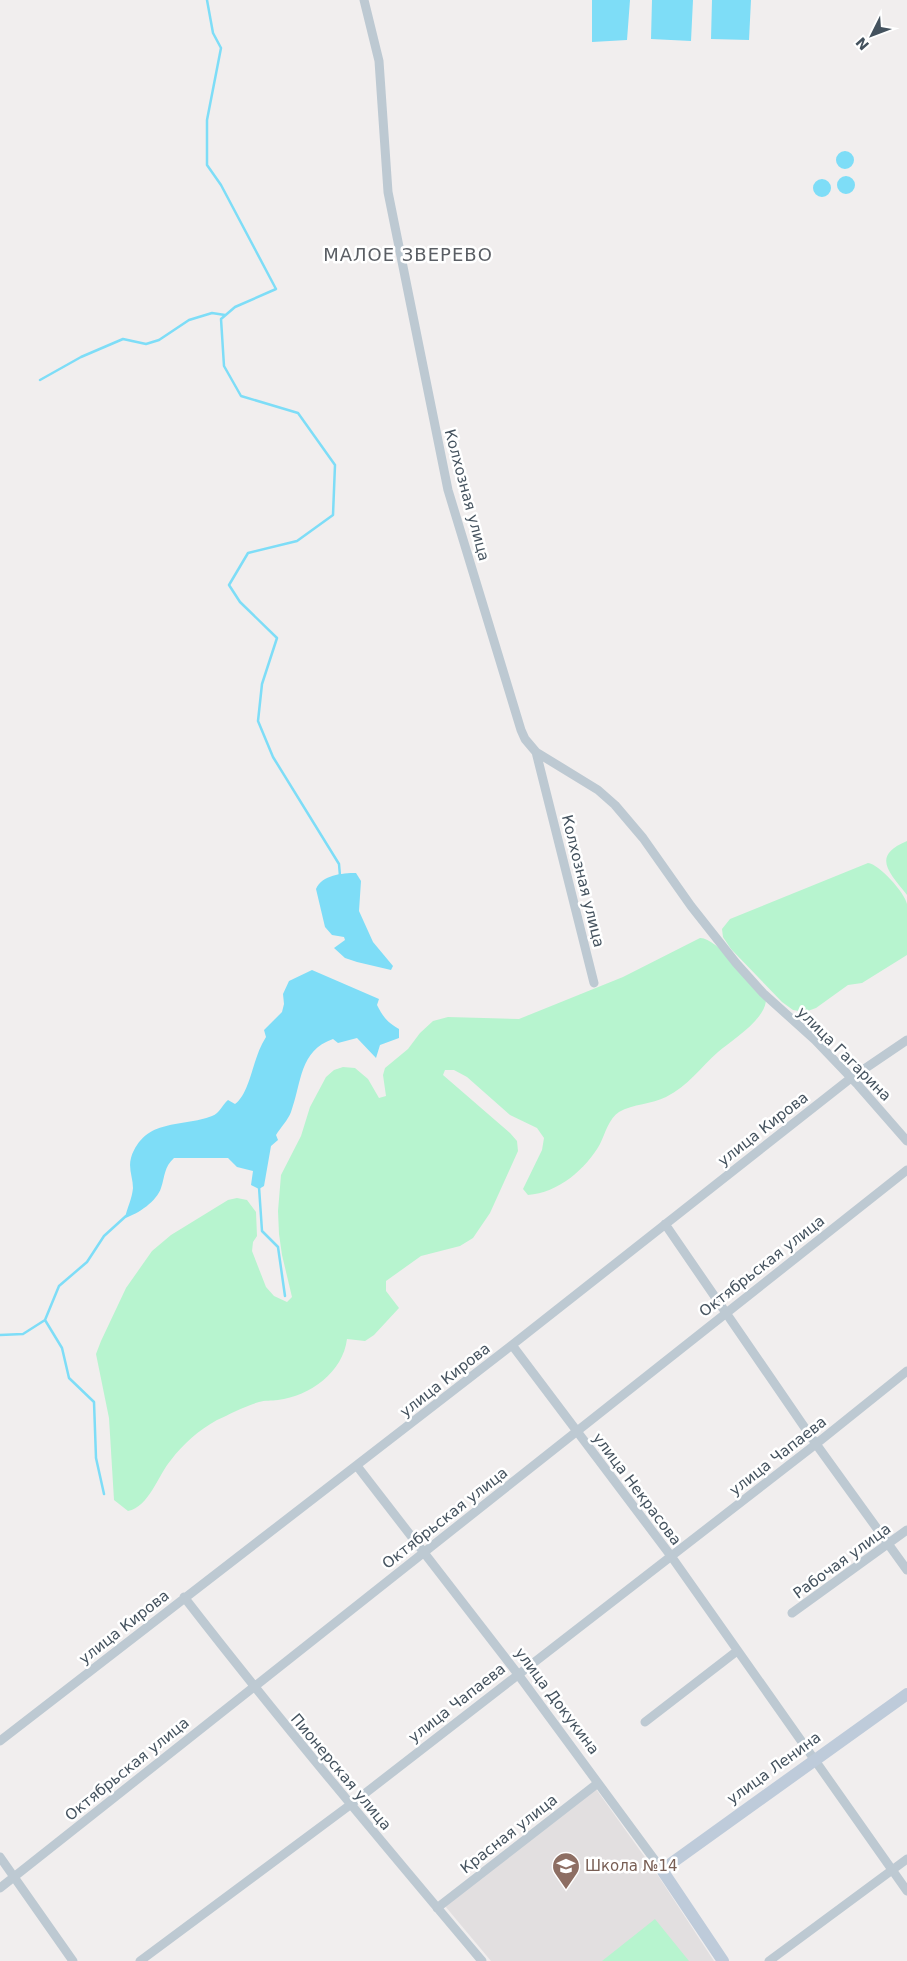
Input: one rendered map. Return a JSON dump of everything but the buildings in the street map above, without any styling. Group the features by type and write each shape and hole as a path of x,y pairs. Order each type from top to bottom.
{"street":[{"name":"Колхозная улица","path":"364,0 378,61 388,192 448,490 521,730 525,739 536,752 594,984"},
{"name":"улица Гагарина","path":"536,752 598,790 615,805 643,838 717,941 781,1010 815,1040 907,1141"},
{"name":"улица Кирова","path":"0,1741 184,1597 357,1466 851,1078 907,1040"},
{"name":"Октябрьская улица","path":"0,1888 725,1312 907,1170"},
{"path":"665,1224 816,1444 907,1570"},
{"name":"улица Некрасова","path":"512,1345 671,1556 907,1891"},
{"name":"улица Чапаева","path":"140,1961 350,1805 816,1444 907,1371"},
{"name":"улица Докукина","path":"357,1466 598,1783 662,1870 723,1961"},
{"name":"Рабочая улица","path":"792,1613 907,1530"},
{"name":"Пионерская улица","path":"184,1597 253,1686 350,1805 482,1961"},
{"path":"645,1722 737,1651"},
{"name":"улица Ленина","path":"662,1870 813,1759 907,1694"},
{"name":"Красная улица","path":"437,1908 598,1783"},
{"path":"0,1857 72,1961"},
{"path":"769,1961 907,1859"}],"shaded area":[{"name":"Школа №14","path":"596,1789 657,1874 714,1961 491,1961 445,1906"}],"green space":[{"path":"907,841 907,895 894,879 886,859 889,853 896,847"},
{"path":"868,863 885,874 897,886 905,899 907,904 907,955 862,983 848,985 816,1008 805,1012 793,1010 782,1002 731,949 723,937 722,929 730,919"},
{"path":"700,938 716,945 725,953 766,1000 760,1015 747,1029 718,1052 674,1093 619,1112 610,1122 594,1153 579,1171 570,1178 550,1190 528,1195 523,1189 542,1150 544,1138 537,1128 510,1115 467,1077 454,1070 445,1070 443,1075 517,1141 518,1151 490,1213 473,1238 460,1246 421,1256 386,1281 386,1291 399,1308 374,1335 365,1341 347,1339 339,1362 332,1372 313,1388 290,1398 259,1402 217,1420 181,1448 166,1466 142,1503 128,1511 114,1500 109,1418 96,1354 126,1288 152,1251 171,1235 228,1200 237,1198 247,1200 256,1212 257,1236 253,1242 252,1251 266,1287 274,1296 287,1302 292,1297 279,1234 278,1211 281,1175 301,1136 310,1107 326,1077 334,1070 343,1067 355,1068 368,1079 379,1098 386,1096 383,1075 385,1068 408,1049 420,1033 433,1021 448,1017 519,1019 623,977"},
{"path":"655,1919 689,1961 602,1961"}],"water":[{"path":"592,0 630,0 627,40 592,42"},
{"path":"652,0 693,0 691,41 651,39"},
{"path":"712,0 751,0 749,40 711,39"},
{"path":"841,151 849,151 854,156 852,167 841,169 836,164 836,156"},
{"path":"842,176 850,176 855,181 853,192 842,194 837,189 837,181"},
{"path":"818,179 826,179 831,184 829,195 818,197 813,192 813,184"},
{"path":"356,873 361,881 359,911 373,942 393,966 391,970 345,958 334,948 345,940 344,937 332,935 325,927 316,889 319,884 328,878 339,874"},
{"path":"312,970 379,999 377,1005 381,1013 399,1029 399,1038 380,1045 376,1058 357,1038 338,1043 333,1039 322,1044 314,1051 303,1069 290,1115 276,1135 278,1140 271,1146 264,1186 259,1189 251,1185 253,1171 237,1167 228,1158 174,1158 167,1168 156,1198 141,1210 125,1218 133,1188 130,1162 137,1145 145,1136 155,1130 212,1116 228,1100 235,1104 240,1099 245,1091 261,1045 266,1037 264,1030 282,1012 284,1004 283,994 289,981"}],"waterway":[{"path":"207,0 213,33 221,48 207,120 207,165 221,185 276,289 235,307 221,319 224,366 241,396 298,413 335,465 333,515 297,541 248,553 229,585 240,602 277,638 262,684 258,721 273,757 339,864 340,876"},
{"path":"40,380 81,357 123,339 146,344 159,340 189,320 212,313 225,315"},
{"path":"259,1187 262,1231 278,1247 285,1296"},
{"path":"0,1335 23,1334 45,1320 59,1286 87,1262 104,1236 126,1216"},
{"path":"45,1320 62,1348 69,1378 94,1402 96,1458 104,1494"}],"place":[{"name":"Школа №14","path":"566,1890"}],"district":[{"name":"МАЛОЕ ЗВЕРЕВО","path":"408,255"}]}
